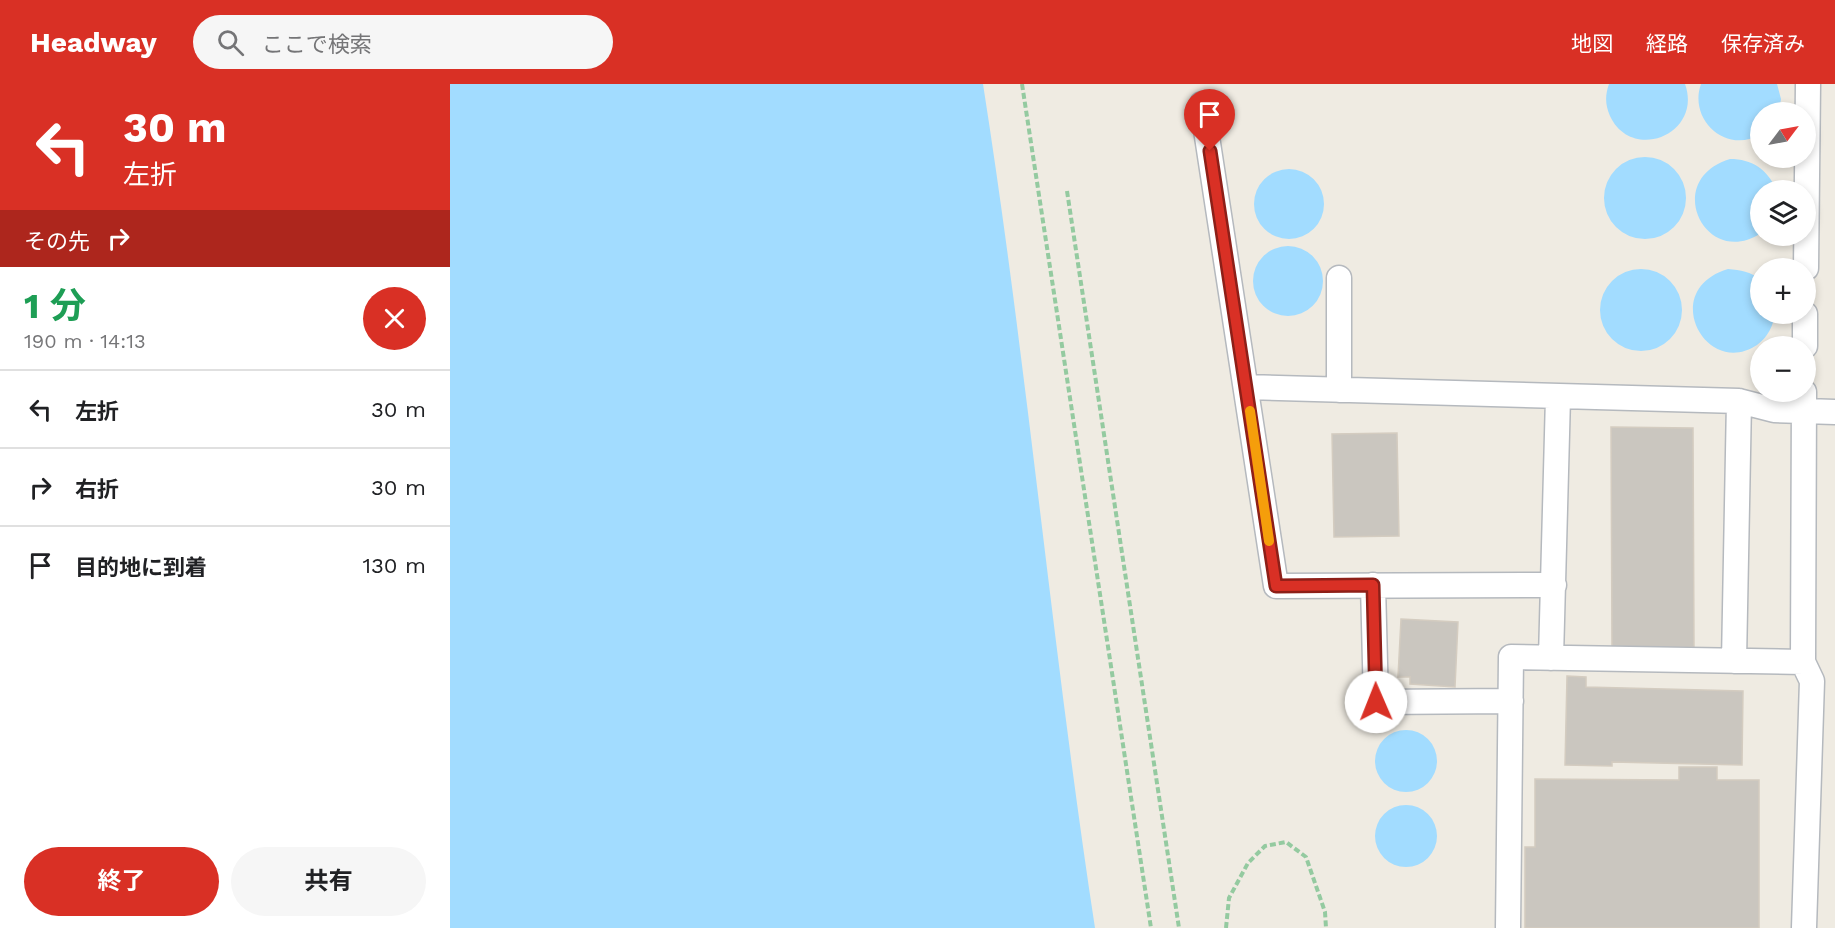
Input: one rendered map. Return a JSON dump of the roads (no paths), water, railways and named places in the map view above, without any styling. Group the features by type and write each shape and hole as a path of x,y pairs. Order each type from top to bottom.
{"lane":[{"path":"1806,258 1808,84"},
{"path":"1202,104 1276,586 1554,585"},
{"path":"1339,278 1339,390"},
{"path":"1246,387 1739,401 1774,410 1801,402"},
{"path":"1551,658 1558,397"},
{"path":"1734,661 1739,401"},
{"path":"1804,402 1803,662 1812,681 1804,928"},
{"path":"1807,402 1835,412"},
{"path":"1373,585 1376,702 1511,701"},
{"path":"1508,928 1511,657 1803,662"}],"water":[{"path":"450,84 983,84 1013,294 1095,928 450,928"},
{"path":"1609,84 1685,84 1688,102 1684,117 1675,128 1662,136 1648,140 1634,138 1620,130 1610,116 1606,100"},
{"path":"1701,84 1777,84 1781,99 1780,102 1750,102 1750,138 1735,140 1724,137 1705,121 1698,97"},
{"path":"1645,157 1661,160 1674,169 1683,182 1686,198 1683,214 1674,227 1661,236 1645,239 1629,236 1616,227 1607,214 1604,198 1607,182 1616,169 1629,160"},
{"path":"1730,159 1738,159 1750,162 1750,168 1760,168 1771,180 1750,180 1750,237 1741,241 1723,240 1709,231 1699,218 1695,201 1698,185 1709,170"},
{"path":"1296,169 1309,175 1318,184 1322,190 1324,204 1322,218 1314,229 1303,237 1282,239 1264,229 1256,218 1254,197 1264,179 1275,171"},
{"path":"1295,246 1308,252 1317,261 1321,267 1323,281 1321,295 1313,306 1302,314 1281,316 1263,306 1255,295 1253,274 1263,256 1274,248"},
{"path":"1641,269 1657,272 1670,281 1679,294 1682,310 1679,326 1670,339 1657,348 1641,351 1625,348 1612,339 1603,326 1600,310 1603,294 1612,281 1625,272"},
{"path":"1728,269 1750,274 1750,324 1772,324 1767,335 1750,336 1750,348 1738,352 1721,350 1707,341 1697,328 1693,311 1696,295 1707,280"},
{"path":"1400,730 1412,730 1428,739 1435,749 1437,761 1435,773 1428,783 1412,792 1400,792 1389,787 1380,778 1375,767 1375,755 1380,744 1389,735"},
{"path":"1400,805 1412,805 1428,814 1435,824 1437,836 1435,848 1428,858 1412,867 1400,867 1389,862 1380,853 1375,842 1375,830 1380,819 1389,810"}]}
